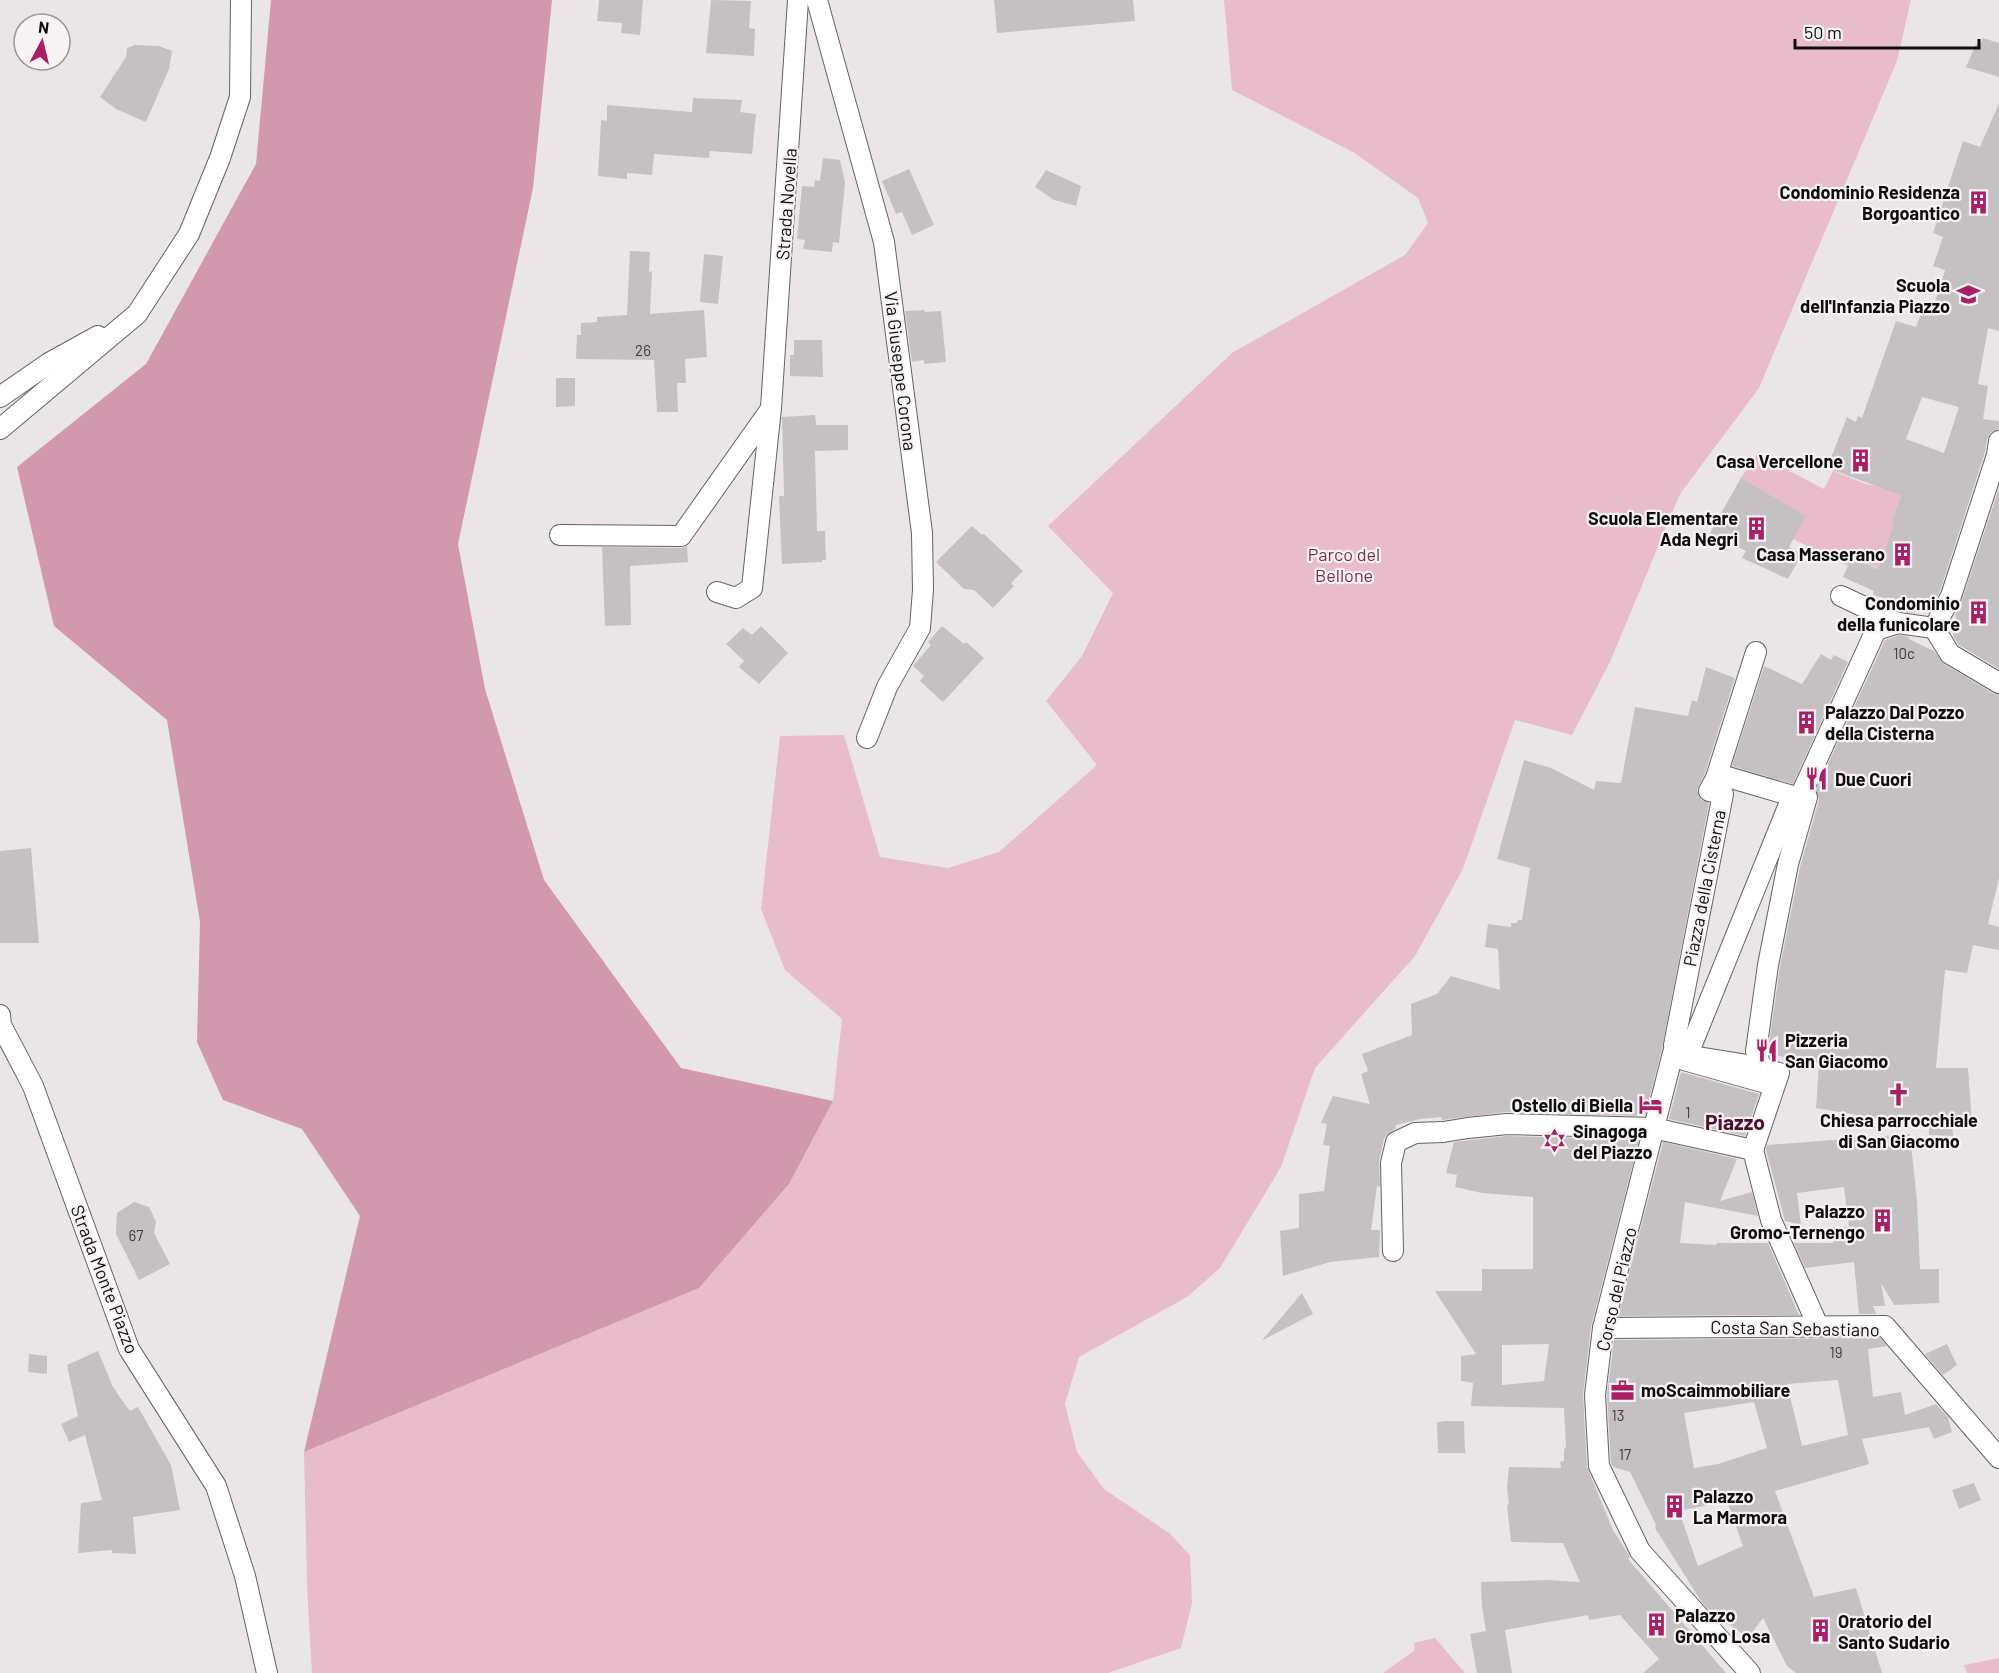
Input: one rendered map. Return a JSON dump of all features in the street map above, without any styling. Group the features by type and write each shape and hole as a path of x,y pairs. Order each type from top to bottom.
{"street":[{"path":"0,429 137,314 189,234 220,158 240,98 242,0"},
{"name":"Strada Novella","path":"717,592 736,598 752,588 771,408 798,0"},
{"name":"Via Giuseppe Corona","path":"817,0 884,242 922,533 923,590 920,628 887,687 867,738"},
{"path":"0,397 49,363 137,314"},
{"path":"560,535 681,536 771,408"},
{"path":"1934,628 1950,596 1997,455 1999,441"},
{"path":"1841,596 1898,623 1934,628"},
{"name":"Piazza della Cisterna","path":"1716,778 1709,791 1723,794 1674,1045 1681,1053 1794,802 1876,630 1898,623"},
{"path":"1934,628 1950,654 1999,683"},
{"path":"1716,778 1756,652"},
{"path":"1716,778 1721,775 1794,802 1807,797 1788,864 1768,965 1756,1051 1770,1071 1754,1150 1771,1220 1818,1326"},
{"name":"Strada Monte Piazzo","path":"0,1015 1,1025 33,1086 129,1349 216,1486 245,1576 267,1673"},
{"name":"Corso del Piazzo","path":"1681,1053 1673,1053 1603,1328 1595,1395 1599,1466 1640,1551 1750,1673"},
{"path":"1681,1053 1684,1060 1766,1083 1770,1071"},
{"path":"1393,1251 1391,1163 1396,1142 1415,1133 1508,1124 1653,1128 1754,1150"},
{"name":"Costa San Sebastiano","path":"1603,1328 1885,1326 1999,1458"}],"green space":[{"name":"Parco del Bellone","path":"1224,0 1911,0 1897,61 1759,388 1680,494 1610,662 1572,735 1515,720 1463,869 1415,956 1315,1068 1281,1167 1220,1268 1187,1297 1079,1357 1065,1404 1077,1452 1104,1489 1169,1533 1190,1555 1192,1603 1181,1648 1108,1673 312,1673 307,1586 304,1452 699,1288 789,1184 833,1101 842,1019 785,970 761,909 780,736 844,735 880,857 948,868 999,852 1097,765 1046,701 1082,656 1113,593 1048,526 1232,353 1405,255 1428,223 1418,198 1353,152 1232,90"},
{"path":"1757,454 1824,489 1833,471 1866,484 1893,489 1893,492 1901,495 1891,522 1897,525 1892,530 1880,569 1851,558 1848,566 1793,539 1805,516 1741,478"},
{"path":"1435,1638 1465,1673 1383,1673 1415,1650 1414,1643"},
{"path":"1999,1658 1999,1673 1967,1673 1964,1665"}],"shaded area":[{"path":"271,0 552,0 533,188 458,544 485,689 544,880 681,1068 833,1101 789,1184 699,1288 304,1452 360,1216 302,1129 223,1100 197,1042 200,922 167,720 54,626 17,467 146,364 256,164"}],"building":[{"path":"599,0 643,0 640,35 621,33 622,23 597,21"},
{"path":"711,0 751,1 749,28 755,29 754,56 706,53"},
{"path":"994,0 1133,0 1135,21 997,33"},
{"path":"1983,38 1999,43 1999,77 1966,67 1976,44 1980,45"},
{"path":"135,45 159,46 172,51 169,69 146,122 116,109 100,97 126,57 127,48"},
{"path":"693,98 742,100 740,112 756,114 752,154 710,151 709,158 654,154 652,175 627,173 627,179 598,176 601,120 607,121 607,105 692,112"},
{"path":"1999,103 1999,331 1988,328 1978,384 1988,386 1983,419 1999,421 1999,429 1990,433 1987,439 1985,452 1940,591 1937,596 1916,605 1915,613 1903,612 1908,605 1873,595 1874,591 1843,577 1851,558 1878,569 1894,524 1891,522 1901,495 1827,468 1847,417 1856,422 1858,416 1862,418 1896,321 1916,327 1924,306 1933,308 1945,270 1933,266 1943,237 1933,233 1963,141 1980,147","holes":["1922,397 1959,407 1944,453 1906,439"]},
{"path":"823,158 840,160 845,183 839,243 833,242 832,252 803,249 805,240 797,239 802,186 814,187 815,180 820,181"},
{"path":"909,169 934,225 912,235 902,212 896,214 882,181"},
{"path":"1046,170 1081,186 1076,206 1054,200 1035,187"},
{"path":"630,251 650,252 649,272 652,271 650,314 704,310 707,357 685,359 686,383 677,383 678,412 657,412 654,360 576,359 577,335 581,335 581,323 597,322 597,317 627,315"},
{"path":"704,254 723,256 718,304 700,302"},
{"path":"924,310 925,312 941,311 946,362 924,364 924,360 912,362 905,311"},
{"path":"794,340 822,340 823,377 790,376 790,355 794,355"},
{"path":"556,378 575,378 575,406 556,407"},
{"path":"815,415 816,425 848,425 848,450 815,451 817,531 825,531 826,560 782,564 779,496 784,496 782,417"},
{"name":"Scuola Elementare Ada Negri","path":"1741,478 1806,516 1789,547 1802,554 1788,579 1742,558 1746,551 1710,533"},
{"path":"1999,488 1999,669 1959,645 1953,636 1955,614 1962,600"},
{"path":"972,526 984,534 1023,571 1011,583 1014,586 993,608 974,590 964,589 936,562"},
{"path":"687,546 688,562 630,566 631,625 605,626 602,547 681,548"},
{"path":"761,626 788,653 759,684 739,667 744,661 726,644 743,628 752,635"},
{"path":"942,626 964,644 966,642 984,658 943,702 920,681 924,676 913,666 931,645 928,642"},
{"path":"1899,635 1909,637 1934,651 1944,664 1999,695 1999,878 1988,924 1999,927 1999,950 1973,945 1967,973 1945,970 1936,1068 1968,1068 1972,1123 1952,1124 1953,1136 1929,1135 1929,1127 1816,1108 1819,1064 1774,1055 1773,1059 1768,1050 1780,967 1800,867 1819,800 1816,790 1885,640"},
{"name":"Palazzo Dal Pozzo della Cisterna","path":"1821,654 1831,660 1834,655 1848,662 1793,784 1732,766 1764,666 1802,684"},
{"path":"1706,667 1735,678 1705,773 1697,790 1701,800 1709,803 1662,1048 1645,1116 1506,1112 1442,1120 1441,1117 1420,1119 1396,1125 1395,1129 1384,1139 1379,1161 1380,1187 1377,1186 1371,1230 1380,1230 1379,1257 1330,1262 1283,1276 1280,1231 1299,1228 1299,1194 1324,1191 1330,1146 1323,1145 1327,1124 1321,1123 1333,1096 1370,1104 1361,1074 1368,1071 1362,1054 1412,1035 1411,1004 1437,994 1451,976 1500,990 1498,949 1485,947 1488,924 1511,927 1511,923 1522,920 1530,868 1497,859 1524,760 1551,768 1594,790 1596,781 1621,783 1635,707 1688,716 1692,700 1697,702"},
{"path":"31,848 39,943 0,943 0,851"},
{"path":"1681,1072 1759,1094 1745,1136 1669,1119"},
{"name":"Palazzo Gromo-Ternengo","path":"1910,1134 1917,1201 1920,1269 1939,1269 1939,1303 1894,1305 1881,1283 1885,1306 1873,1306 1876,1314 1859,1314 1854,1262 1805,1268 1794,1243 1833,1243 1834,1229 1849,1227 1844,1187 1797,1193 1801,1225 1785,1221 1766,1150 1767,1145"},
{"path":"1507,1136 1639,1140 1591,1327 1583,1395 1587,1467 1613,1530 1630,1557 1628,1559 1726,1673 1643,1673 1659,1659 1620,1615 1589,1620 1588,1615 1505,1630 1512,1673 1477,1673 1470,1634 1486,1631 1481,1582 1547,1580 1580,1582 1563,1543 1511,1542 1507,1505 1509,1504 1507,1488 1509,1467 1561,1468 1560,1462 1564,1461 1564,1449 1566,1448 1564,1408 1471,1406 1473,1383 1461,1381 1461,1356 1476,1354 1435,1291 1482,1291 1482,1269 1533,1269 1533,1197 1482,1193 1455,1187 1457,1175 1446,1173 1454,1142","holes":["1549,1344 1544,1381 1502,1385 1502,1345"]},
{"path":"1663,1142 1737,1159 1720,1201 1752,1192 1758,1216 1685,1202 1680,1243 1716,1245 1717,1243 1768,1243 1799,1315 1618,1316"},
{"path":"134,1202 149,1207 156,1222 154,1233 170,1264 139,1280 116,1234 117,1213"},
{"path":"1302,1293 1313,1314 1263,1340 1263,1339"},
{"path":"1880,1338 1887,1346 1868,1349 1873,1397 1901,1392 1905,1415 1936,1404 1948,1417 1952,1432 1934,1439 1929,1427 1862,1439 1869,1464 1775,1491 1814,1597 1856,1588 1882,1673 1796,1673 1787,1666 1763,1618 1748,1638 1701,1601 1655,1528 1656,1525 1630,1472 1613,1467 1611,1463 1607,1395 1614,1340","holes":["1838,1380 1848,1435 1802,1446 1787,1384","1754,1402 1767,1448 1718,1464 1694,1468 1684,1413","1727,1501 1743,1546 1698,1566 1679,1511"]},
{"path":"1947,1344 1957,1365 1943,1375 1925,1354"},
{"path":"98,1351 119,1396 130,1411 138,1407 171,1465 180,1510 133,1517 136,1554 112,1553 112,1550 78,1553 81,1503 102,1500 85,1435 69,1442 61,1424 78,1416 67,1365"},
{"path":"29,1354 47,1356 47,1374 28,1372"},
{"path":"1464,1421 1465,1453 1438,1453 1437,1422"},
{"path":"1974,1483 1981,1500 1959,1509 1952,1490"}],"place":[{"name":"Condominio Residenza Borgoantico","path":"1978,202"},
{"name":"Scuola dell'Infanzia Piazzo","path":"1968,295"},
{"name":"Casa Vercellone","path":"1861,461"},
{"name":"Scuola Elementare Ada Negri","path":"1756,528"},
{"name":"Casa Masserano","path":"1903,554"},
{"name":"Condominio della funicolare","path":"1978,613"},
{"name":"Palazzo Dal Pozzo della Cisterna","path":"1807,722"},
{"name":"Due Cuori","path":"1817,779"},
{"name":"Pizzeria San Giacomo","path":"1767,1050"},
{"name":"Chiesa parrocchiale di San Giacomo","path":"1899,1094"},
{"name":"Ostello di Biella","path":"1651,1105"},
{"name":"Sinagoga del Piazzo","path":"1555,1141"},
{"name":"Palazzo Gromo-Ternengo","path":"1883,1221"},
{"name":"moScaimmobiliare","path":"1623,1390"},
{"name":"Palazzo La Marmora","path":"1675,1506"},
{"name":"Palazzo Gromo Losa","path":"1657,1625"},
{"name":"Oratorio del Santo Sudario","path":"1820,1631"}],"district":[{"name":"Piazzo","path":"1735,1121"}]}
